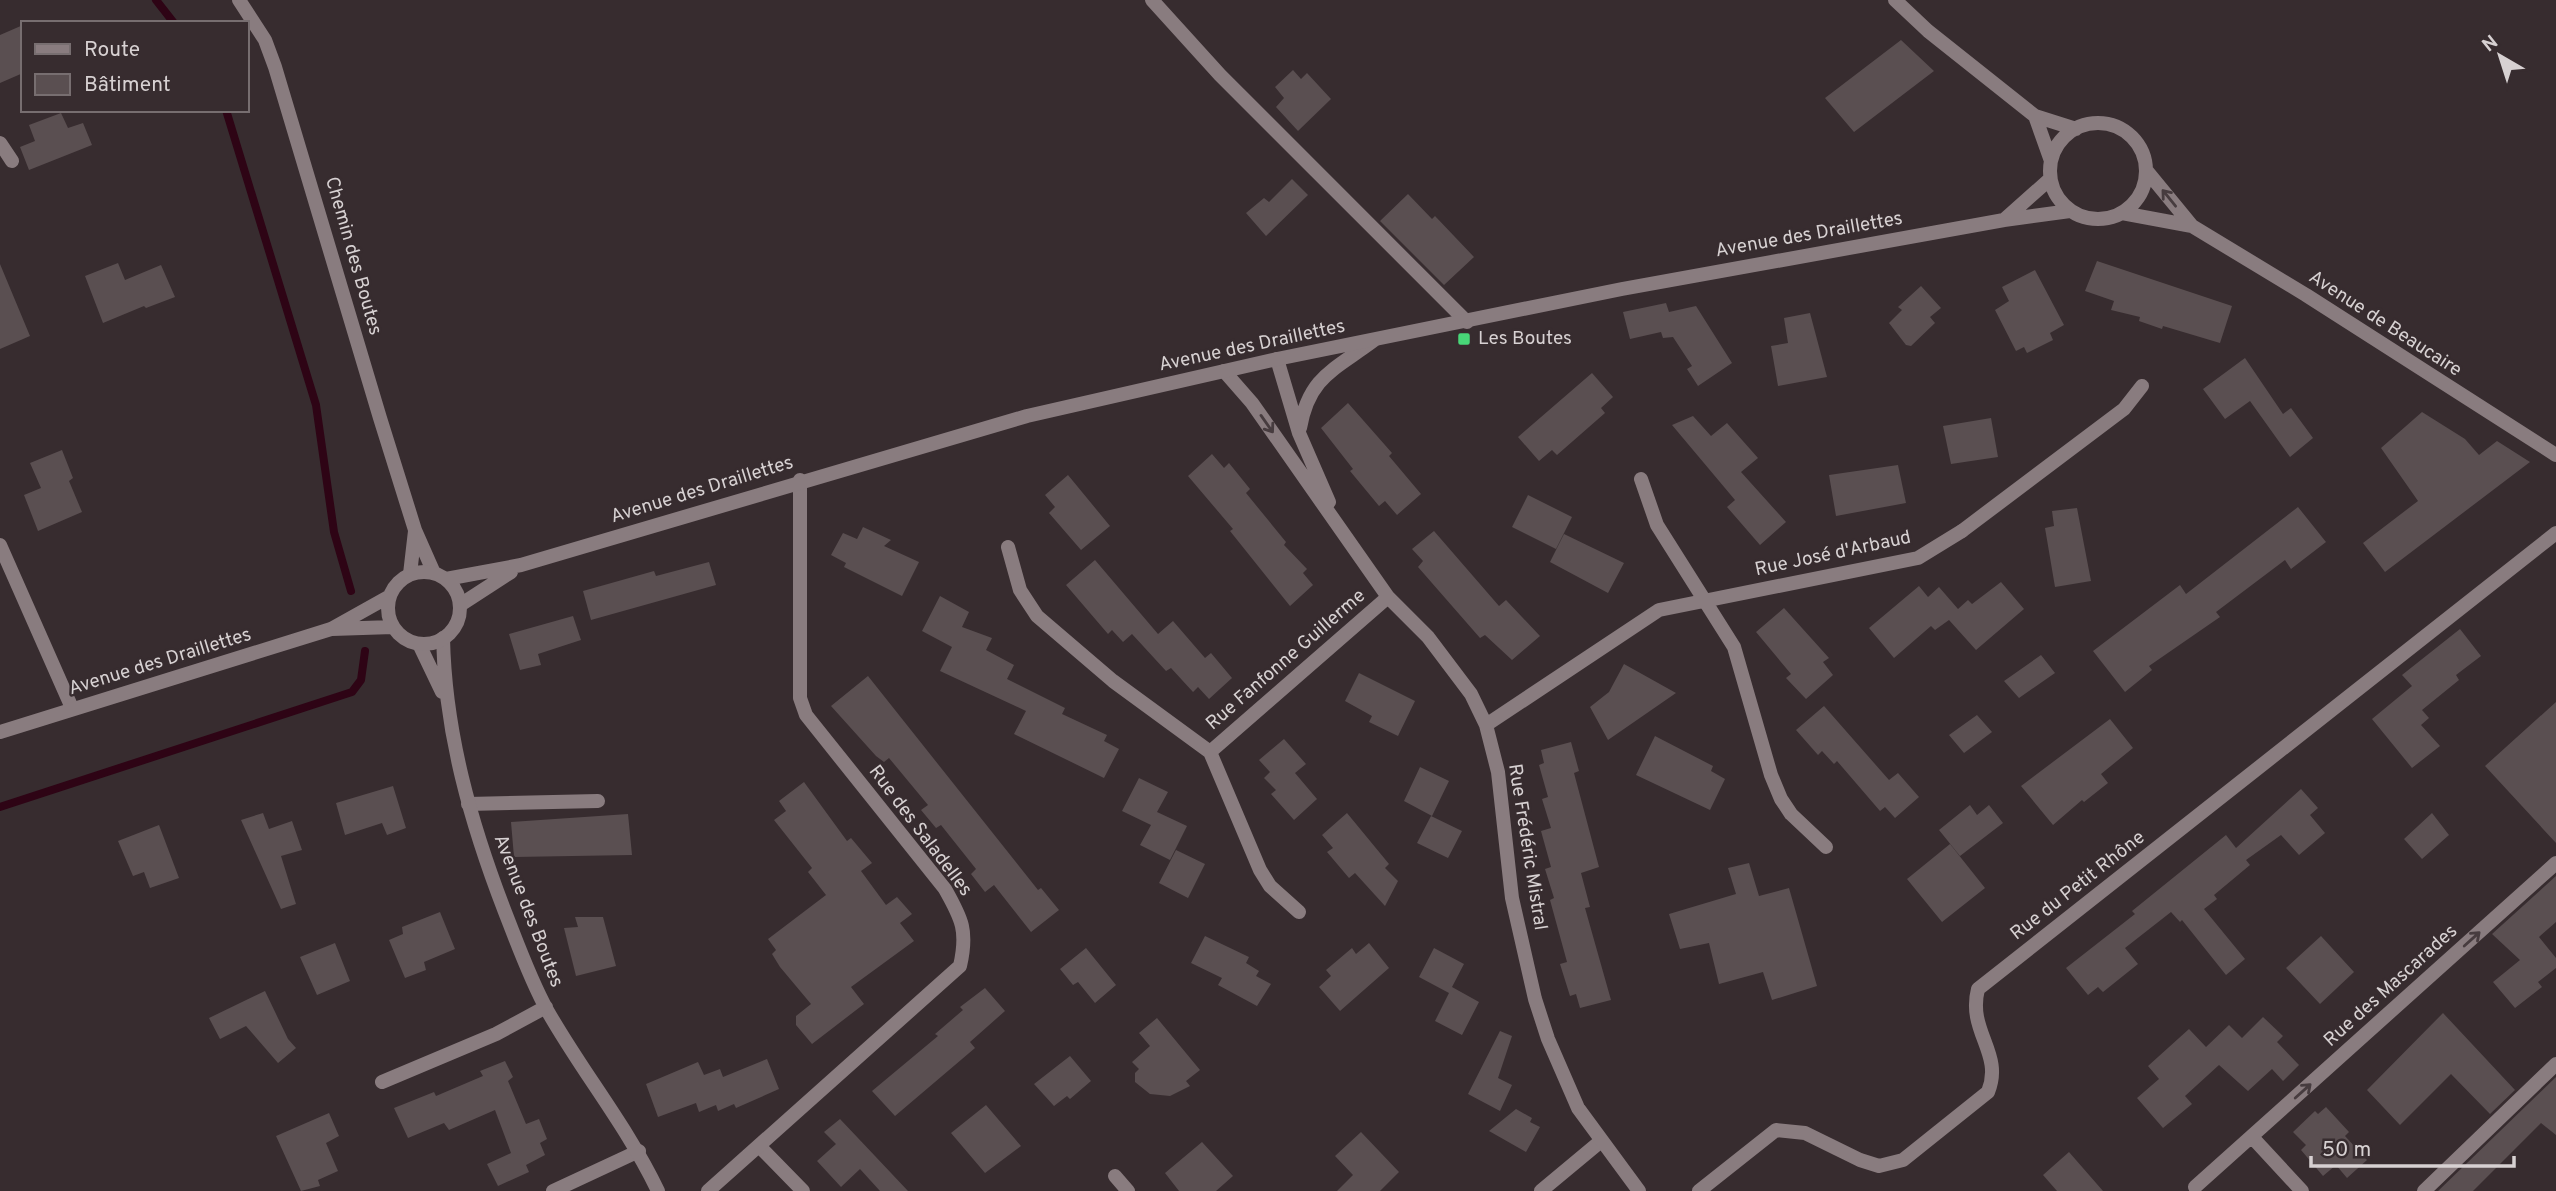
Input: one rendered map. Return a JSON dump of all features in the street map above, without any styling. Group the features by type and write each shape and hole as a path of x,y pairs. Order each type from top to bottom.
{"street":[{"name":"Chemin des Boutes","path":"239,0 265,40 275,67 415,530 440,576"},
{"path":"1152,0 1220,75 1467,322"},
{"path":"1895,0 1928,31 2035,116 2076,129"},
{"path":"2035,116 2051,161"},
{"path":"2091,124 2107,124 2122,130 2139,148 2146,170 2140,194 2122,213 2096,219 2070,211 2061,202 2050,179 2051,161 2056,148 2076,129 2091,124"},
{"path":"0,143 12,161"},
{"name":"Avenue de Beaucaire","path":"2146,170 2192,226 2306,295 2556,455"},
{"path":"2004,220 2050,179"},
{"name":"Avenue des Draillettes","path":"440,576 522,565 1027,416 1224,370 1622,289 2004,220 2070,211"},
{"name":"Avenue de Beaucaire","path":"2122,213 2192,226"},
{"path":"1299,433 1304,405 1318,382 1373,341"},
{"name":"Rue Frédéric Mistral","path":"1278,359 1299,433 1340,529"},
{"name":"Rue Frédéric Mistral","path":"1224,370 1252,403 1388,597 1452,666 1471,694 1486,725 1498,772 1512,898 1535,999 1560,1072 1578,1108 1639,1191"},
{"name":"Rue José d'Arbaud","path":"1486,725 1642,618 1659,610 1918,558 1962,531 2124,410 2142,386"},
{"path":"1641,479 1657,525 1734,647 1771,775 1781,799 1791,814 1826,847"},
{"name":"Rue des Saladelles","path":"708,1191 960,966 966,940 960,916 945,889 806,715 800,698 800,481"},
{"name":"Chemin des Boutes","path":"410,574 415,530"},
{"name":"Rue du Petit Rhône","path":"1699,1191 1776,1130 1805,1133 1860,1160 1879,1166 1903,1160 1989,1092 1994,1077 1973,1007 1978,989 2556,533"},
{"path":"0,545 72,708"},
{"name":"Rue Fanfonne Guillerme","path":"1008,547 1020,590 1037,616 1113,681 1210,752 1259,870 1270,886 1299,912"},
{"name":"Avenue des Draillettes","path":"460,605 522,565"},
{"path":"410,574 440,576 453,586 460,605 456,624 443,638 419,644 409,641 393,628 387,607 390,596 401,579 410,574"},
{"name":"Avenue des Draillettes","path":"0,732 331,629 390,596"},
{"name":"Rue Fanfonne Guillerme","path":"1210,752 1388,597"},
{"name":"Avenue des Draillettes","path":"331,629 393,628"},
{"name":"Avenue des Boutes","path":"443,638 445,700 468,804 516,940 546,1007 639,1151 658,1191"},
{"name":"Avenue des Boutes","path":"419,644 445,700"},
{"path":"468,804 598,801"},
{"name":"Rue des Mascarades","path":"2194,1187 2556,863"},
{"path":"382,1082 496,1034 546,1007"},
{"path":"2424,1191 2556,1064"},
{"path":"2252,1137 2302,1191"},
{"path":"1541,1191 1601,1141"},
{"path":"760,1147 803,1191"},
{"path":"553,1191 639,1151"},
{"path":"1115,1176 1128,1191"}],"building":[{"path":"21,26 21,74 0,83 0,35"},
{"path":"1901,40 1934,71 1854,132 1825,98"},
{"path":"1293,70 1301,79 1307,73 1331,99 1298,131 1276,107 1284,98 1275,87"},
{"path":"61,113 68,128 83,123 92,145 29,170 20,147 35,141 29,125"},
{"path":"1292,179 1308,195 1266,236 1246,213 1264,198 1269,202"},
{"path":"1408,194 1432,219 1435,216 1474,257 1444,285 1380,221"},
{"path":"2097,261 2232,306 2220,343 2163,326 2162,329 2139,321 2140,317 2111,310 2114,301 2085,291"},
{"path":"118,263 125,280 161,265 175,297 103,323 85,276"},
{"path":"0,264 30,336 0,349"},
{"path":"2035,270 2064,325 2050,333 2053,340 2027,353 2024,347 2016,351 1995,310 2009,301 2002,287"},
{"path":"1921,286 1941,308 1930,317 1935,323 1911,346 1906,345 1889,323 1902,310 1898,307"},
{"path":"1666,303 1669,312 1696,306 1732,363 1698,386 1687,369 1692,366 1673,337 1663,338 1661,332 1630,339 1623,312"},
{"path":"1810,313 1827,377 1778,386 1771,346 1788,343 1784,318"},
{"path":"2245,358 2283,414 2291,408 2313,438 2290,457 2250,401 2225,419 2203,389"},
{"path":"1592,373 1613,397 1601,408 1605,413 1557,455 1552,450 1539,461 1518,437"},
{"path":"1348,403 1392,453 1389,456 1421,494 1397,515 1385,501 1379,506 1350,471 1353,469 1321,428"},
{"path":"2422,412 2465,439 2479,455 2497,441 2530,462 2385,572 2363,543 2418,501 2381,448"},
{"path":"1693,416 1711,436 1727,423 1758,458 1741,472 1786,522 1760,545 1727,507 1735,500 1672,425"},
{"path":"1991,418 1998,457 1951,464 1943,426"},
{"path":"62,450 73,478 69,481 82,512 38,531 24,495 41,488 30,463"},
{"path":"1212,454 1224,468 1229,463 1250,489 1246,493 1286,542 1284,545 1307,569 1303,573 1313,585 1290,606 1230,531 1233,529 1188,476"},
{"path":"1898,465 1906,503 1836,516 1829,475"},
{"path":"1068,475 1110,526 1081,550 1049,513 1055,507 1045,495"},
{"path":"1528,495 1572,517 1556,549 1512,527"},
{"path":"2298,507 2326,542 2291,569 2285,560 2216,612 2220,617 2149,666 2152,670 2125,692 2093,651 2180,585 2186,594"},
{"path":"2077,508 2091,581 2055,587 2045,528 2054,526 2052,511"},
{"path":"863,527 891,540 884,546 919,562 902,596 844,567 846,563 831,555 843,533 857,539"},
{"path":"1434,531 1499,606 1506,600 1540,636 1512,660 1485,635 1480,638 1418,567 1423,561 1412,549"},
{"path":"1564,534 1624,563 1608,593 1550,562"},
{"path":"1095,560 1158,634 1173,621 1205,658 1211,653 1232,678 1209,699 1198,687 1193,692 1171,668 1166,671 1132,634 1123,642 1112,630 1108,634 1066,585"},
{"path":"709,562 716,585 591,620 583,591 654,571 656,576"},
{"path":"2001,582 2024,609 1976,650 1949,620 1935,630 1931,626 1894,658 1869,628 1919,586 1928,597 1939,587 1958,609 1968,600 1972,604"},
{"path":"940,596 969,612 962,627 992,638 986,650 1014,665 1007,679 1065,708 1062,714 1107,735 1104,741 1119,749 1104,778 1014,734 1026,711 940,671 952,647 922,631"},
{"path":"1784,608 1829,658 1823,662 1833,675 1806,699 1786,678 1791,674 1756,632"},
{"path":"573,616 581,640 538,654 541,665 520,670 509,634"},
{"path":"2460,629 2481,656 2456,675 2459,680 2422,710 2429,718 2421,725 2440,746 2412,768 2372,719 2412,686 2402,675"},
{"path":"2041,655 2055,673 2019,698 2004,681"},
{"path":"1624,664 1676,693 1608,740 1590,707 1609,692"},
{"path":"1359,673 1415,701 1398,736 1369,722 1372,716 1345,701"},
{"path":"868,676 1038,890 1041,888 1059,910 1031,932 994,885 985,892 971,874 976,869 941,825 936,828 921,810 928,805 889,758 884,762 876,756 831,706"},
{"path":"2556,702 2556,843 2485,766"},
{"path":"1824,706 1889,780 1898,773 1919,797 1895,818 1885,807 1880,811 1837,761 1834,764 1822,751 1818,755 1796,730"},
{"path":"1977,715 1992,732 1964,753 1949,735"},
{"path":"2110,719 2133,748 2101,774 2108,783 2084,802 2082,800 2053,825 2021,786"},
{"path":"1655,736 1713,766 1711,771 1725,779 1710,810 1636,775"},
{"path":"1284,739 1306,764 1295,773 1317,799 1294,820 1271,794 1276,790 1264,778 1270,772 1259,760"},
{"path":"1571,742 1579,771 1574,773 1599,867 1581,873 1590,907 1585,908 1611,1000 1580,1008 1576,994 1570,996 1560,964 1567,962 1550,900 1554,898 1545,869 1551,867 1541,831 1551,828 1542,799 1548,797 1539,765 1544,763 1541,750"},
{"path":"1420,767 1449,781 1432,816 1404,801"},
{"path":"1139,778 1168,792 1157,812 1187,826 1170,860 1140,845 1151,825 1122,811"},
{"path":"804,782 847,841 851,838 872,863 861,871 886,905 897,897 912,914 900,923 914,941 851,987 864,1004 812,1044 796,1025 796,1016 811,1004 780,967 772,954 776,950 768,939 826,895 808,872 812,868 774,820 786,811 779,801"},
{"path":"393,786 406,828 387,835 382,823 345,835 336,803"},
{"path":"2301,789 2318,808 2310,815 2325,833 2299,855 2281,835 2246,860 2250,865 2214,895 2217,899 2204,909 2245,959 2226,975 2182,920 2180,922 2171,912 2125,948 2138,964 2103,992 2098,987 2088,995 2066,968 2135,914 2132,911 2226,835 2236,848"},
{"path":"1970,805 1977,815 1989,805 2003,823 1960,856 1939,830"},
{"path":"263,813 269,829 292,821 302,850 281,856 296,904 281,909 241,820"},
{"path":"1347,813 1389,864 1385,868 1398,881 1385,906 1355,873 1349,878 1327,852 1333,848 1322,835"},
{"path":"2432,813 2449,835 2422,859 2404,839"},
{"path":"628,814 632,855 514,857 511,822"},
{"path":"1431,816 1462,831 1448,858 1417,843"},
{"path":"159,825 179,878 150,888 144,872 133,876 118,841"},
{"path":"1950,844 1985,888 1942,922 1907,879"},
{"path":"1176,850 1205,864 1188,898 1159,883"},
{"path":"1749,863 1759,896 1789,888 1817,986 1772,1000 1763,972 1719,984 1709,943 1680,949 1669,914 1736,894 1728,868"},
{"path":"2556,876 2556,922 2539,937 2556,958 2556,968 2538,982 2542,987 2515,1008 2493,982 2520,960 2492,934"},
{"path":"440,912 455,949 424,962 426,970 405,978 389,940 403,934 402,927"},
{"path":"575,917 603,917 616,966 576,976 564,928 578,927"},
{"path":"1205,936 1249,957 1246,963 1259,971 1256,976 1271,984 1257,1006 1218,985 1222,978 1191,963"},
{"path":"2321,936 2354,972 2320,1004 2286,968"},
{"path":"335,943 350,981 317,995 300,957"},
{"path":"1369,943 1389,968 1340,1011 1319,987 1331,976 1326,970 1352,948 1356,954"},
{"path":"1086,948 1116,985 1095,1003 1078,982 1073,985 1060,969"},
{"path":"1434,948 1464,964 1452,987 1479,1002 1462,1035 1435,1021 1449,993 1419,977"},
{"path":"985,988 1005,1011 970,1042 975,1048 895,1116 872,1091 938,1036 935,1034 963,1010 960,1007"},
{"path":"265,991 288,1039 296,1048 278,1063 246,1026 220,1039 209,1018"},
{"path":"2443,1013 2515,1090 2490,1114 2451,1074 2400,1125 2367,1090"},
{"path":"2263,1017 2283,1036 2277,1042 2299,1065 2283,1081 2272,1069 2248,1091 2219,1065 2185,1096 2192,1104 2163,1128 2137,1098 2159,1079 2148,1066 2189,1029 2206,1047 2229,1025 2242,1038"},
{"path":"1157,1018 1200,1070 1186,1081 1190,1086 1170,1096 1150,1094 1135,1082 1135,1073 1139,1069 1132,1062 1150,1046 1139,1033"},
{"path":"1500,1031 1512,1036 1498,1078 1512,1085 1500,1111 1468,1094"},
{"path":"1070,1056 1091,1081 1070,1099 1067,1096 1054,1106 1034,1084"},
{"path":"767,1059 779,1089 736,1108 734,1104 718,1111 716,1105 699,1112 696,1103 658,1117 646,1084 698,1062 704,1075 720,1069 723,1077"},
{"path":"505,1061 513,1077 508,1081 526,1124 539,1119 547,1139 540,1143 545,1155 526,1165 529,1172 498,1186 487,1164 511,1153 495,1110 449,1130 444,1123 408,1138 394,1108 434,1092 436,1096 483,1076 480,1071"},
{"path":"2556,1077 2556,1135 2541,1123 2473,1191 2438,1191"},
{"path":"986,1105 1021,1146 985,1173 951,1133"},
{"path":"2326,1107 2349,1132 2345,1136 2367,1160 2347,1178 2336,1165 2323,1176 2301,1150 2306,1145 2293,1132 2315,1111 2318,1114"},
{"path":"1516,1109 1532,1118 1530,1122 1540,1127 1526,1152 1489,1131"},
{"path":"329,1113 339,1136 326,1143 338,1171 318,1180 320,1186 301,1191 276,1136"},
{"path":"840,1119 908,1191 880,1191 860,1169 841,1187 817,1161 836,1144 824,1132"},
{"path":"1361,1132 1399,1172 1380,1191 1337,1191 1353,1175 1335,1156"},
{"path":"1202,1142 1233,1176 1216,1191 1179,1191 1165,1173"},
{"path":"2069,1152 2103,1191 2057,1191 2043,1175"}],"waterway":[{"path":"156,0 172,21"},
{"path":"227,112 316,405 334,532 351,591"},
{"path":"0,807 352,692 361,680 365,651"}],"place":[{"name":"Les Boutes","path":"1464,339"}]}
